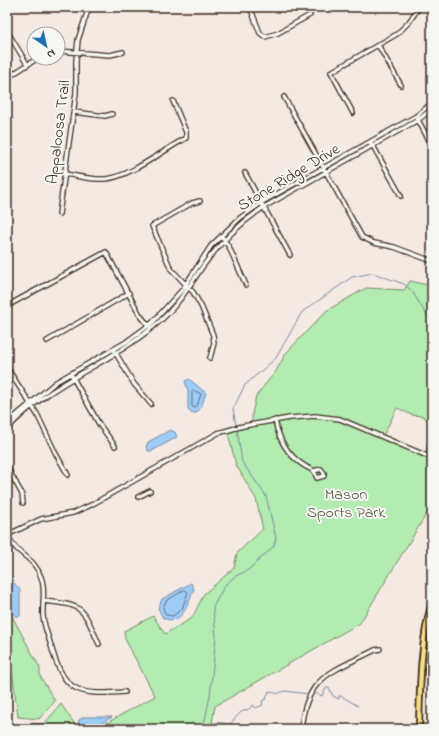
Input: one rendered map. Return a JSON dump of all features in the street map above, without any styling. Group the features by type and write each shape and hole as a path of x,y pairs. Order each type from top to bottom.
{"main road":[{"path":"419,729 421,658 432,602"}],"street":[{"name":"Appaloosa Trail","path":"59,214 74,112 76,89 76,51 80,29 89,7"},
{"path":"250,7 260,33 265,37 282,31 310,15"},
{"path":"353,113 332,72 404,28 419,7"},
{"path":"7,31 26,62"},
{"path":"378,45 401,85"},
{"path":"66,51 110,55 123,52"},
{"path":"7,78 26,65"},
{"path":"284,97 362,237 374,243 394,247 432,261"},
{"path":"65,174 98,179 114,178 186,138 186,132 173,101"},
{"name":"Stone Ridge Drive","path":"7,423 30,403 150,327 187,286 224,240 235,229 264,207 370,142 417,118 432,103"},
{"name":"Stone Ridge Drive","path":"187,286 211,246 240,218 261,203 373,146 432,109"},
{"path":"74,112 105,116 112,114"},
{"path":"417,118 432,146"},
{"path":"370,142 401,196"},
{"path":"245,173 290,255"},
{"path":"200,201 152,226 172,268 197,298 213,335 214,349 210,358"},
{"path":"220,236 224,240 246,285"},
{"path":"7,306 106,252 150,327"},
{"path":"47,341 129,293"},
{"path":"114,351 134,384 151,404"},
{"path":"7,368 45,428 50,442 68,474"},
{"path":"72,375 99,424 115,446"},
{"name":"Stone Ridge Drive","path":"7,429 72,375"},
{"path":"125,692 90,693 76,688 65,680 57,667 43,619 44,585 38,570 29,558 16,548 7,534 41,519 73,513 91,506 210,437 242,426 275,420 315,416 336,418 432,458"},
{"path":"275,420 278,436 284,446 299,462 314,472"},
{"path":"7,467 22,494 23,503"},
{"path":"138,498 150,491"},
{"path":"43,601 66,603 79,608 87,618 99,644"},
{"path":"301,729 308,697 310,692 320,680 330,673 374,650 380,649"}],"green space":[{"name":"Mason Sports Park","path":"410,281 432,286 432,505 360,623 215,706 212,723 209,729 96,729 155,696 125,639 124,631 153,616 165,634 192,618 204,594 234,568 237,553 263,529 256,499 236,465 227,430 252,424 252,414 256,396 276,371 286,353 326,311 366,288 404,290","holes":["397,408 412,415 423,416 429,422 429,438 425,455 383,436"]},
{"path":"7,607 40,668 40,676 55,701 39,719 18,717 9,656"},
{"path":"61,704 78,729 37,729 32,723 44,724"}],"water":[{"path":"189,379 206,393 201,408 196,413 192,413 188,409 188,391 185,381"},
{"path":"170,430 175,432 177,437 152,451 148,451 146,447 148,442"},
{"path":"7,577 9,577 20,590 20,616 16,617 12,613 8,604"},
{"path":"191,583 194,589 184,612 175,619 170,620 163,618 158,608 162,599"},
{"path":"84,717 112,717 101,724 84,729 80,728 78,724 79,720"}],"waterway":[{"path":"236,425 233,409 245,385 276,358 302,312 352,277 373,273 404,284 412,291 432,324"},
{"path":"203,729 210,696 216,636 213,607 225,585 234,577 248,570 274,546 276,538 266,496 242,462 237,429"},
{"path":"311,695 315,693 322,696 326,688 329,688 333,696 339,699 339,696 341,696 358,706"},
{"path":"206,729 212,724 218,722 230,724 241,712 249,709 253,705 256,708 263,705 262,701 266,699 269,691 274,693 285,691 308,694"}]}
